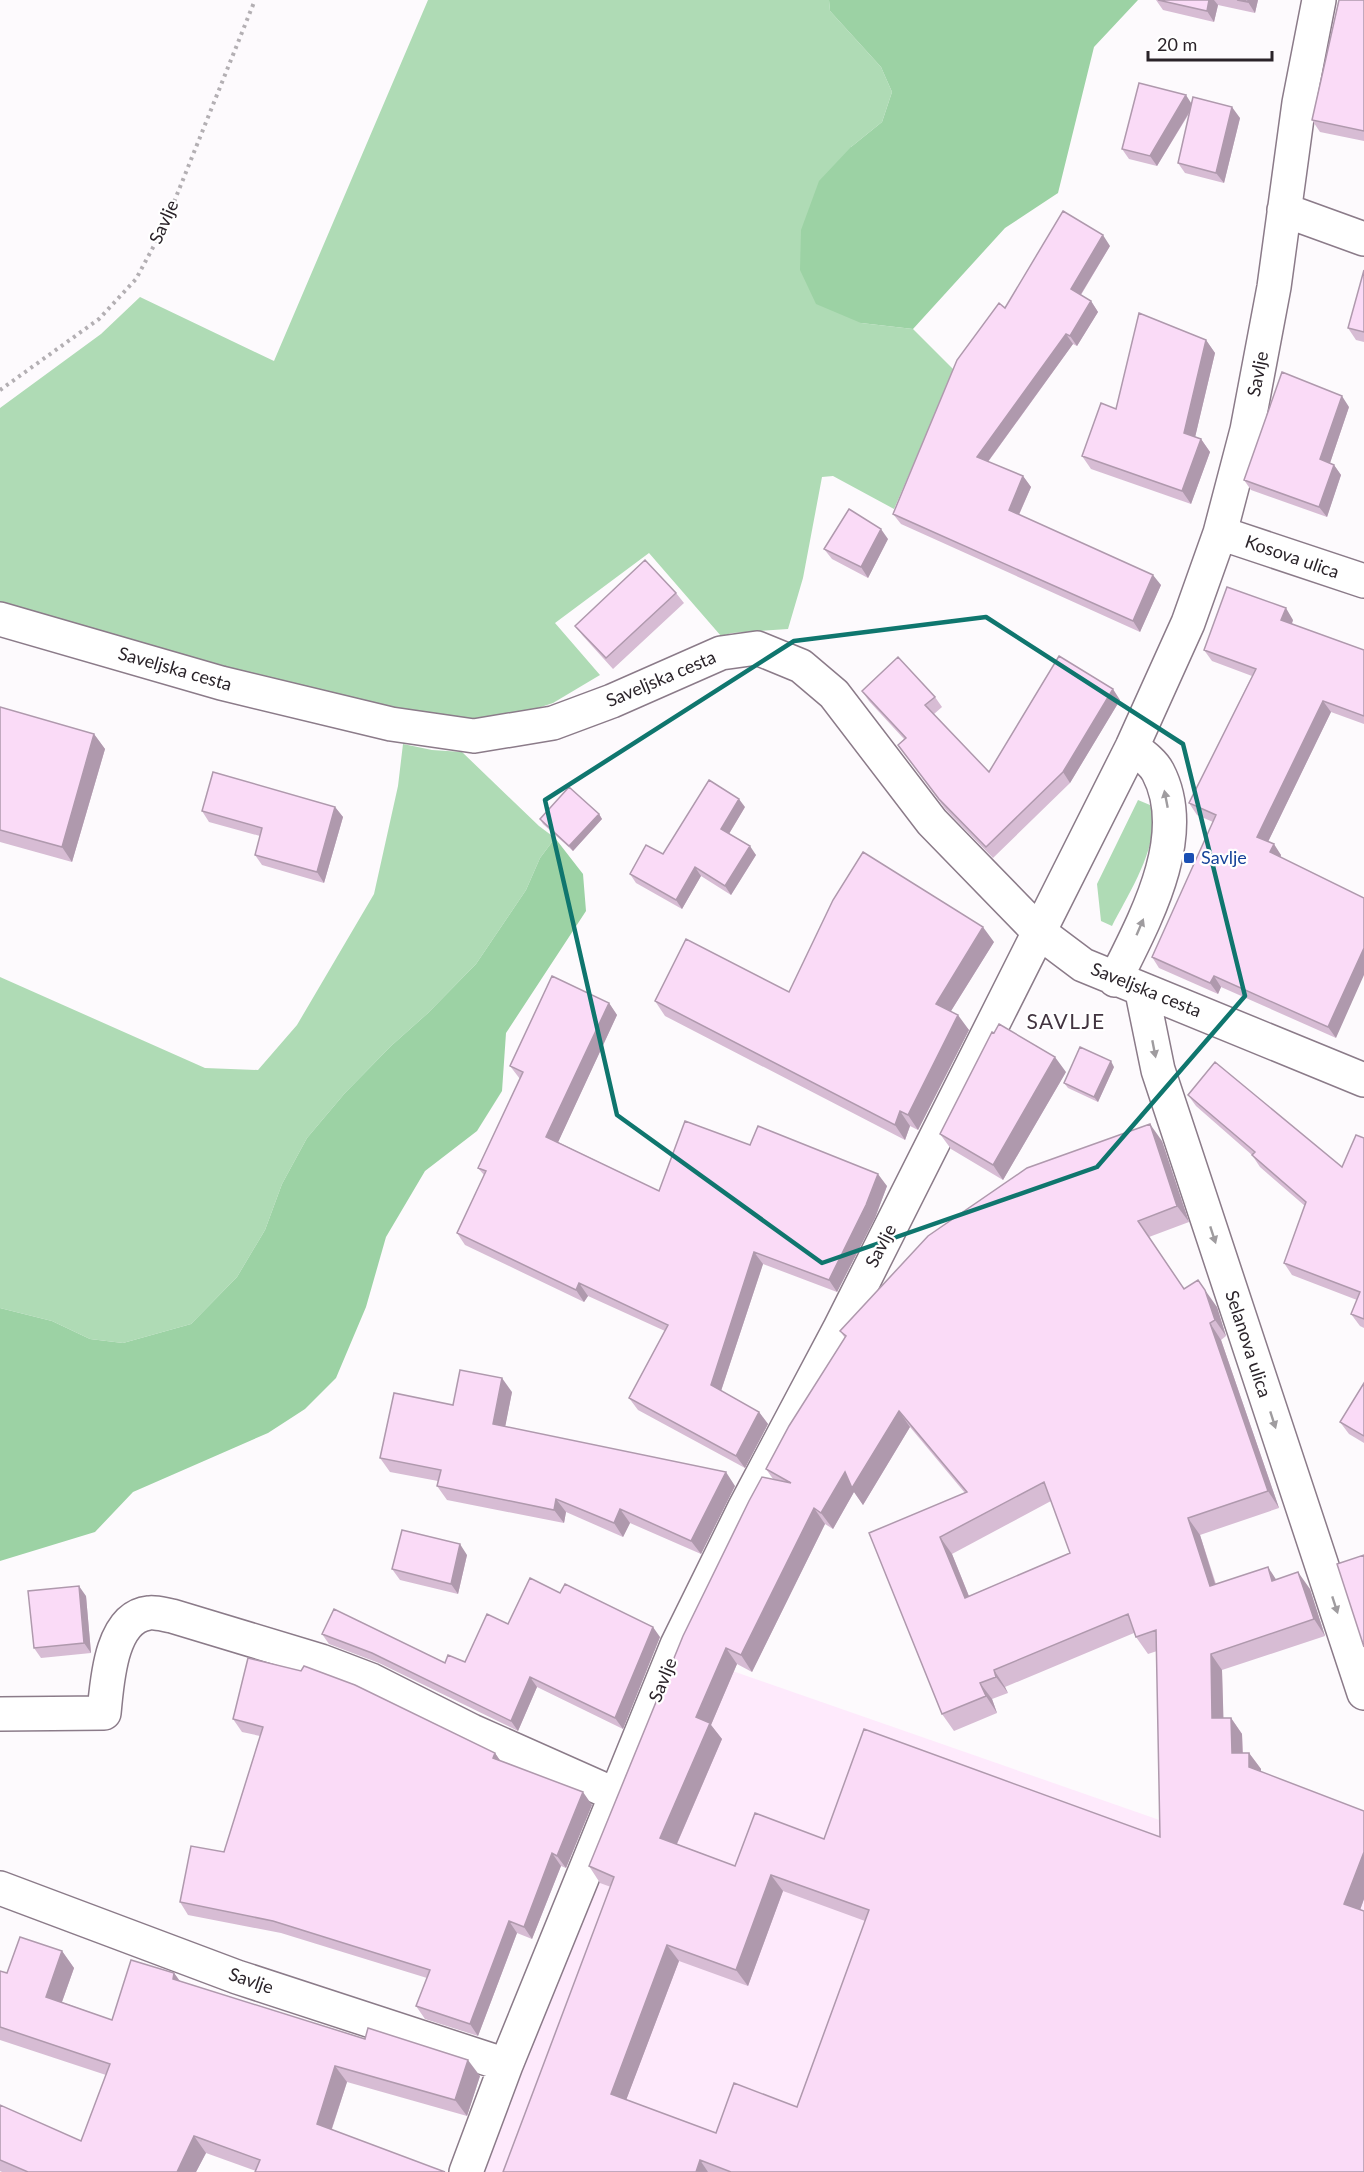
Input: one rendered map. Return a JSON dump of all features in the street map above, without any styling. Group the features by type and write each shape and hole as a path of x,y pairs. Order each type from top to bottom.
{"street":[{"name":"Savlje","path":"466,2172 506,2065 678,1646 744,1509 830,1347 1132,747 1176,653 1220,533 1248,430 1272,298 1305,65 1319,0"},
{"path":"1284,210 1364,238"},
{"name":"Kosova ulica","path":"1220,533 1364,581"},
{"name":"Saveljska cesta","path":"0,619 221,683 391,724 474,736 553,723 612,701 721,653 757,648 801,666 834,694 932,822 1039,932 1083,965 1129,986 1217,1018 1364,1080"},
{"path":"1129,986 1161,879 1168,835 1168,805 1158,772 1132,747"},
{"name":"Selanova ulica","path":"1129,986 1364,1693"},
{"path":"0,1714 104,1713 109,1669 116,1644 128,1622 148,1612 172,1616 341,1668 380,1684 525,1756 616,1795"},
{"name":"Savlje","path":"0,1888 237,1977 506,2065"}],"path":[{"name":"Savlje","path":"0,390 99,319 136,279 164,227 255,0"}],"highlighted area":[{"path":"986,617 1183,744 1245,996 1097,1167 822,1263 617,1115 545,800 794,641"}],"shaded area":[{"path":"684,1654 1211,1838 1364,1899 1364,2172 483,2172 589,1882"}],"green space":[{"path":"428,0 829,0 830,11 881,67 892,92 882,122 851,147 861,323 913,329 968,384 934,417 894,509 833,476 822,477 803,578 788,629 732,633 721,636 649,553 555,623 600,675 553,703 514,716 479,721 404,716 0,604 0,408 101,334 140,297 274,361"},
{"path":"829,0 1138,0 1094,47 1058,193 1005,228 913,329 861,323 816,304 800,270 801,230 819,181 851,147 882,122 892,92 881,67 830,11"},
{"path":"403,744 432,750 462,752 539,826 555,838 540,858 526,890 476,964 345,1093 307,1138 282,1184 265,1230 237,1277 191,1324 123,1343 90,1339 52,1321 0,1308 0,977 205,1068 258,1070 297,1025 374,894 398,786"},
{"path":"1138,800 1150,805 1153,820 1152,835 1142,867 1112,926 1101,921 1097,884"},
{"path":"555,838 583,874 586,911 506,1033 502,1091 477,1131 425,1171 386,1237 366,1307 336,1378 305,1409 268,1433 133,1492 95,1532 0,1561 0,1308 52,1321 90,1339 123,1343 191,1324 237,1277 265,1230 282,1184 307,1138 345,1093 476,964 526,890 540,858"}],"building":[{"path":"1158,0 1209,0 1207,11"},
{"path":"1339,0 1364,0 1364,131 1312,120"},
{"path":"1139,83 1186,95 1150,156 1122,149"},
{"path":"1193,97 1232,107 1216,173 1178,163"},
{"path":"1063,211 1103,235 1071,289 1091,301 1070,336 1066,334 977,457 1023,476 1009,510 1153,575 1133,621 893,514 957,360 999,303 1005,308"},
{"path":"1364,270 1364,332 1348,328"},
{"path":"1139,313 1206,340 1184,433 1201,439 1182,491 1082,456 1101,403 1116,409"},
{"path":"1282,372 1342,396 1320,459 1334,465 1319,507 1244,480"},
{"path":"849,509 881,529 861,567 824,549"},
{"path":"645,560 676,593 606,658 575,626"},
{"path":"1227,587 1286,608 1281,620 1364,650 1364,716 1323,701 1257,837 1274,844 1270,852 1364,898 1364,948 1328,1027 1214,976 1210,983 1152,957 1216,815 1189,803 1256,669 1204,650"},
{"path":"1059,656 1113,689 1063,772 986,847 939,799 898,745 906,738 862,691 898,657 935,697 925,705 989,772"},
{"path":"0,707 94,734 62,847 0,830"},
{"path":"213,772 335,807 317,872 255,855 262,828 202,811"},
{"path":"709,780 739,799 721,829 750,846 725,886 695,867 676,900 630,874 646,845 663,854"},
{"path":"569,787 599,814 569,846 540,819"},
{"path":"863,852 983,927 936,1004 958,1015 908,1115 900,1111 895,1125 655,1001 686,939 789,992 833,900"},
{"path":"552,976 609,1003 546,1137 659,1191 685,1121 750,1145 758,1126 878,1174 866,1205 829,1280 754,1252 711,1385 759,1412 736,1456 629,1398 668,1325 579,1283 576,1290 457,1233 486,1171 478,1168 523,1072 510,1066"},
{"path":"999,1024 1055,1057 993,1165 940,1134 992,1032 994,1033"},
{"path":"1080,1047 1111,1061 1094,1097 1064,1083"},
{"path":"1215,1062 1342,1167 1356,1135 1364,1138 1364,1319 1351,1314 1360,1292 1284,1263 1306,1202 1252,1155 1255,1152 1188,1095"},
{"path":"1150,1124 1177,1206 1138,1221 1184,1289 1198,1280 1205,1290 1215,1320 1210,1323 1268,1491 1188,1518 1210,1586 1268,1567 1272,1581 1298,1572 1314,1619 1211,1654 1212,1718 1231,1718 1232,1753 1249,1753 1249,1767 1364,1811 1364,1852 1344,1904 1364,1911 1364,2172 731,2172 700,2160 696,2172 503,2172 614,1877 589,1866 683,1636 749,1501 762,1477 791,1483 766,1469 789,1426 846,1336 840,1331 928,1236 1027,1168","holes":["899,1411 967,1492 869,1533 942,1714 986,1696 980,1683 996,1677 994,1670 1128,1614 1136,1637 1156,1630 1160,1837 864,1729 824,1839 755,1813 735,1866 660,1838 710,1723 696,1717 726,1648 741,1655 814,1508 821,1513 845,1472 852,1488","1044,1482 1070,1553 965,1598 940,1537","771,1875 869,1910 797,2107 734,2083 716,2133 611,2094 667,1945 736,1970"]},
{"path":"460,1370 502,1378 493,1424 726,1472 691,1541 620,1509 614,1523 556,1499 554,1510 437,1486 441,1470 380,1458 394,1393 453,1405"},
{"path":"1364,1383 1364,1436 1340,1422"},
{"path":"402,1530 460,1544 451,1584 392,1569"},
{"path":"1364,1555 1364,1647 1337,1564"},
{"path":"530,1578 560,1593 565,1584 653,1627 615,1718 530,1677 511,1721 372,1653 322,1634 334,1609 445,1663 448,1655 465,1662 487,1614 508,1624"},
{"path":"79,1586 84,1643 34,1648 28,1591"},
{"path":"248,1658 301,1671 304,1666 355,1685 495,1753 493,1758 583,1792 557,1856 552,1853 524,1927 509,1921 470,2024 416,2006 430,1970 273,1921 180,1902 191,1846 224,1852 263,1727 233,1719"},
{"path":"20,1937 62,1951 46,1997 112,2020 131,1960 174,1973 173,1979 365,2039 368,2028 468,2060 455,2100 335,2066 317,2124 445,2172 255,2172 260,2160 194,2136 177,2172 28,2172 0,2160 0,2105 81,2141 110,2064 0,2027 0,1971 7,1973"}],"place":[{"name":"Savlje","path":"1189,858"}],"district":[{"name":"SAVLJE","path":"1066,1022"}]}
